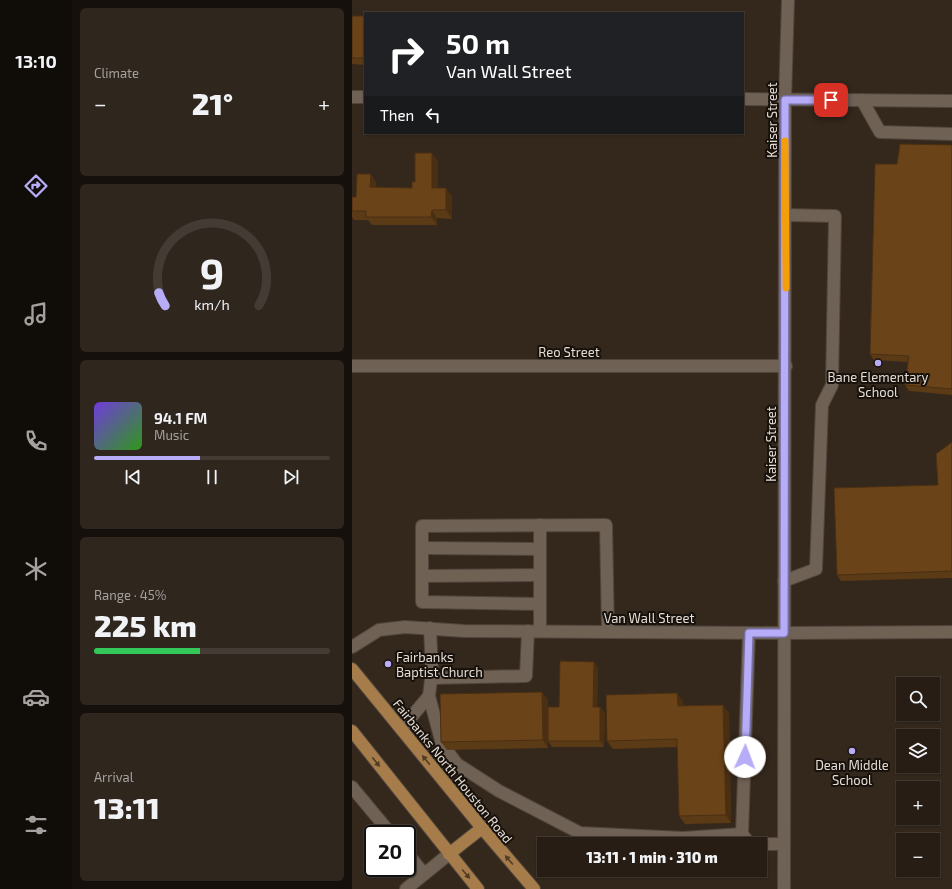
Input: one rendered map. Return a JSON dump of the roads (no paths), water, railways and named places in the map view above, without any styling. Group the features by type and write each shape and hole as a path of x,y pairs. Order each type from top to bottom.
{"main road":[{"name":"Fairbanks North Houston Road","path":"352,669 534,889"},
{"path":"352,731 478,889"},
{"path":"449,854 482,828"}],"street":[{"name":"Kaiser Street","path":"784,889 786,366 785,100 788,0"},
{"path":"352,97 364,97"},
{"path":"744,99 952,101"},
{"path":"862,100 880,132 952,134"},
{"path":"784,581 816,569 822,405 832,385 835,216 786,215"},
{"name":"Reo Street","path":"352,366 786,366"},
{"path":"431,678 526,676 539,604 540,525"},
{"path":"539,604 422,602 422,526 606,525 608,632"},
{"path":"422,548 540,549"},
{"path":"422,576 539,575"},
{"name":"Van Wall Street","path":"352,647 379,630 405,627 464,631 749,633 952,632"},
{"path":"430,628 431,678 429,696 442,744 457,764 500,792 580,833 683,838 742,834"},
{"path":"744,837 742,834 749,633"},
{"path":"401,729 429,696"},
{"path":"352,787 384,825"},
{"path":"767,844 783,844"},
{"path":"406,889 449,854"},
{"path":"416,864 424,874"}],"place":[{"name":"Bane Elementary School","path":"878,363"},
{"name":"Fairbanks Baptist Church","path":"388,664"},
{"name":"Dean Middle School","path":"852,751"}]}
